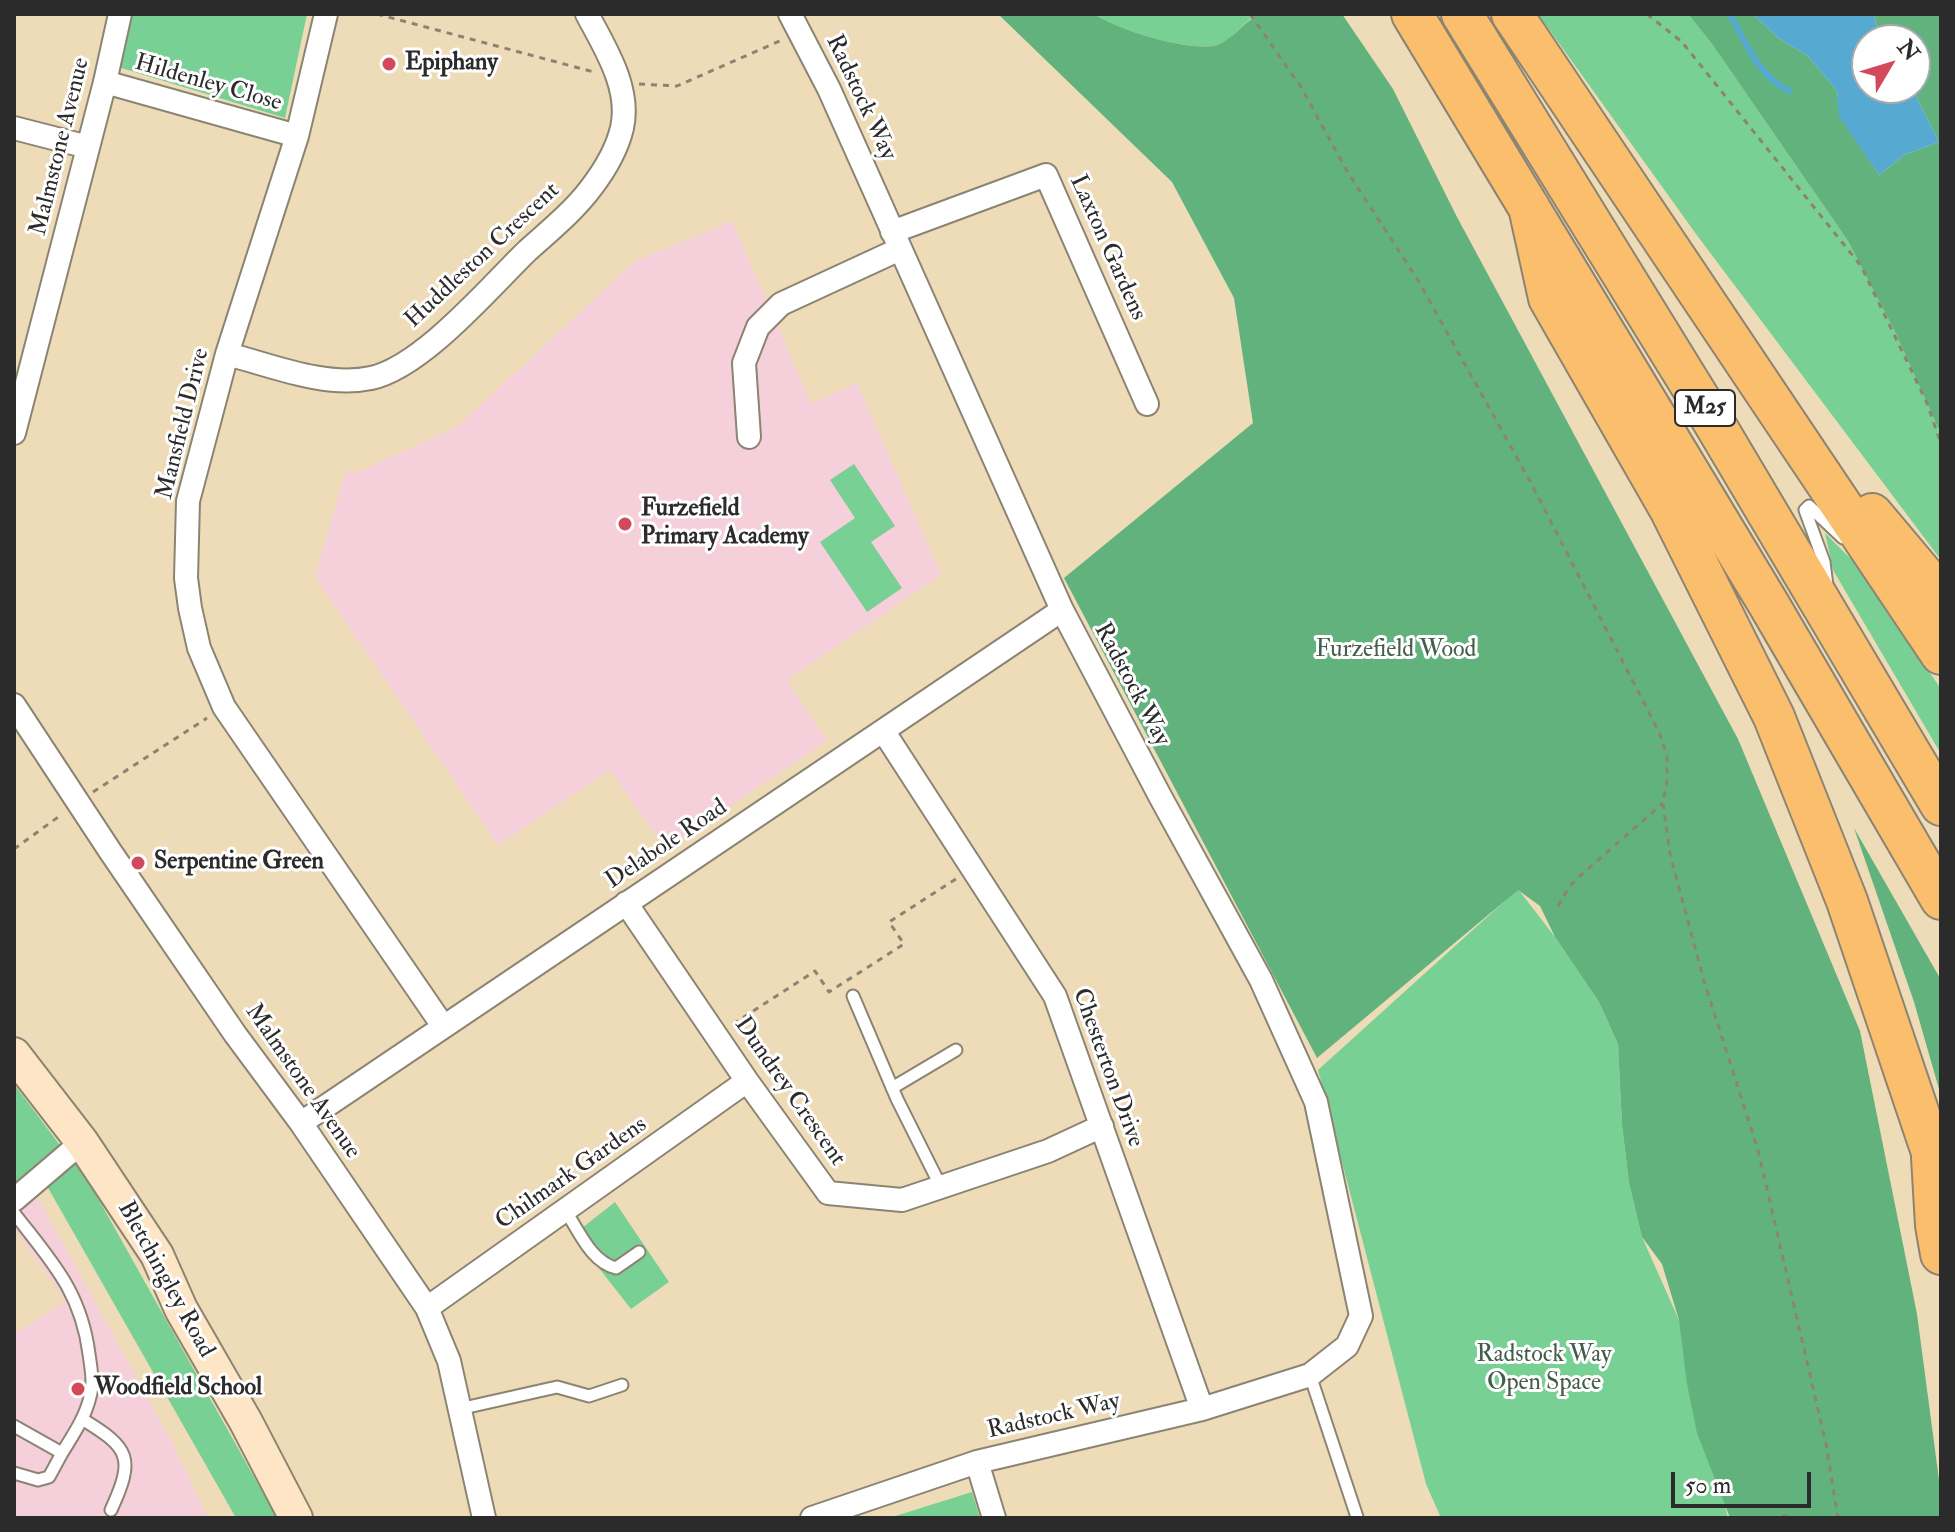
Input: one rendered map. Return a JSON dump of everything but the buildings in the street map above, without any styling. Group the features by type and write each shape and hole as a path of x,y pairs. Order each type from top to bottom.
{"highway":[{"name":"M25","path":"1412,14 1768,603 1941,899"},
{"name":"M25","path":"1462,14 1696,394 1941,805"},
{"path":"1512,14 1941,654"},
{"path":"1529,207 1549,298 1670,509 1774,717 1847,901 1937,1168 1936,1225 1941,1254"},
{"path":"1811,462 1878,519 1941,596"}],"street":[{"name":"Malmstone Avenue","path":"14,433 18,404 105,82 120,14"},
{"name":"Mansfield Drive","path":"326,14 297,136 227,354 188,501 186,578 199,648 224,707 443,1026"},
{"name":"Huddleston Crescent","path":"227,354 309,375 342,380 371,378 404,364 445,330 593,186 606,166 622,129 624,111 618,82 606,50 587,14"},
{"name":"Radstock Way","path":"795,23 829,89 1062,610 1261,980 1316,1102 1361,1316 1347,1346 1310,1375 1202,1409 977,1462 812,1518"},
{"name":"Hildenley Close","path":"105,82 297,136"},
{"path":"14,128 88,147"},
{"name":"Laxton Gardens","path":"896,241 1046,175 1147,404"},
{"path":"749,437 744,363 758,327 781,304 896,241"},
{"name":"Delabole Road","path":"301,1123 1062,610"},
{"name":"Malmstone Avenue","path":"14,705 235,1034 301,1123 427,1308 449,1361 484,1518"},
{"name":"Chesterton Drive","path":"884,732 1055,996 1202,1409"},
{"name":"Dundrey Crescent","path":"626,903 747,1081 828,1193 902,1200 1048,1151 1102,1126"},
{"name":"Bletchingley Road","path":"14,1054 82,1142 157,1255 181,1309 246,1422 296,1518"},
{"name":"Chilmark Gardens","path":"427,1308 747,1081"},
{"path":"14,1200 82,1142"},
{"path":"977,1462 994,1518"}],"lane":[{"path":"1831,618 1824,562 1805,510 1809,506 1851,546 1881,566"},
{"path":"853,996 892,1088 941,1187"},
{"path":"892,1088 956,1050"},
{"path":"565,1210 598,1260 607,1266 616,1268 639,1252"},
{"path":"14,1213 64,1277 77,1301 87,1333 91,1367 91,1394 82,1419 49,1477 38,1480 14,1473"},
{"path":"1310,1375 1357,1517"},
{"path":"459,1409 557,1387 589,1396 622,1385"},
{"path":"82,1419 118,1444 123,1457 125,1481 111,1510"},
{"path":"14,1426 62,1453"}],"path":[{"path":"377,14 593,72 618,82 677,86 795,23"},
{"path":"1250,14 1301,87 1347,171 1419,282 1505,434 1629,668 1659,732 1667,756 1663,803 1670,854 1704,981 1758,1150 1826,1444 1838,1518"},
{"path":"1647,14 1682,42 1861,266 1927,403 1941,444"},
{"path":"14,849 224,707"},
{"path":"1558,906 1579,877 1663,803"},
{"path":"717,1035 815,971 829,992 904,944 889,922 971,867"},
{"path":"1771,1518 1782,1515 1793,1518"},
{"path":"1740,1518 1749,1518"}],"shaded area":[{"name":"Furzefield Primary Academy","path":"732,221 811,403 857,383 941,575 787,680 827,741 666,849 610,770 498,845 315,577 346,470 358,472 457,427 634,262"},
{"name":"Woodfield School","path":"37,1196 173,1444 208,1518 14,1518 14,1334 66,1301 14,1229 14,1212"}],"green space":[{"path":"131,14 307,14 285,118 118,67"},
{"name":"Furzefield Wood","path":"998,14 1094,14 1154,38 1205,47 1226,40 1253,18 1253,14 1342,14 1393,89 1457,217 1738,739 1860,1031 1917,1314 1941,1495 1941,1518 1730,1518 1697,1433 1679,1320 1662,1264 1642,1237 1629,1183 1622,1125 1618,1044 1599,1002 1555,937 1540,906 1518,890 1317,1058 1064,578 1253,423 1234,298 1172,182"},
{"path":"1094,14 1253,14 1253,17 1226,40 1206,47 1154,38"},
{"path":"1538,14 1688,14 1712,44 1848,241 1895,332 1941,434 1941,560 1696,234"},
{"path":"1688,14 1753,14 1778,38 1808,56 1837,91 1840,116 1879,175 1904,155 1939,142 1920,104 1931,104 1931,24 1876,24 1874,14 1941,14 1941,434 1895,332 1848,241"},
{"path":"854,464 895,526 871,542 902,588 867,612 820,542 855,518 830,480"},
{"path":"1825,533 1854,562 1941,689 1941,754 1833,570"},
{"path":"1854,828 1941,980 1941,1096 1914,1002"},
{"name":"Radstock Way Open Space","path":"1518,889 1599,1002 1618,1044 1622,1126 1629,1183 1642,1237 1679,1320 1728,1518 1441,1518 1426,1484 1318,1070"},
{"path":"14,1084 62,1148 15,1186 14,1185"},
{"path":"76,1159 277,1518 236,1518 47,1186"},
{"path":"615,1202 669,1282 631,1309 573,1235"},
{"path":"972,1492 980,1518 889,1518"}],"water":[{"path":"1753,14 1874,14 1876,24 1851,24 1851,104 1920,104 1939,142 1904,155 1879,175 1839,116 1837,91 1808,56 1778,38"}],"waterway":[{"path":"1730,14 1762,68 1770,78 1790,91"}],"place":[{"name":"Epiphany","path":"389,64"},
{"name":"Furzefield Primary Academy","path":"625,524"},
{"name":"Serpentine Green","path":"138,863"},
{"name":"Woodfield School","path":"78,1389"}]}
